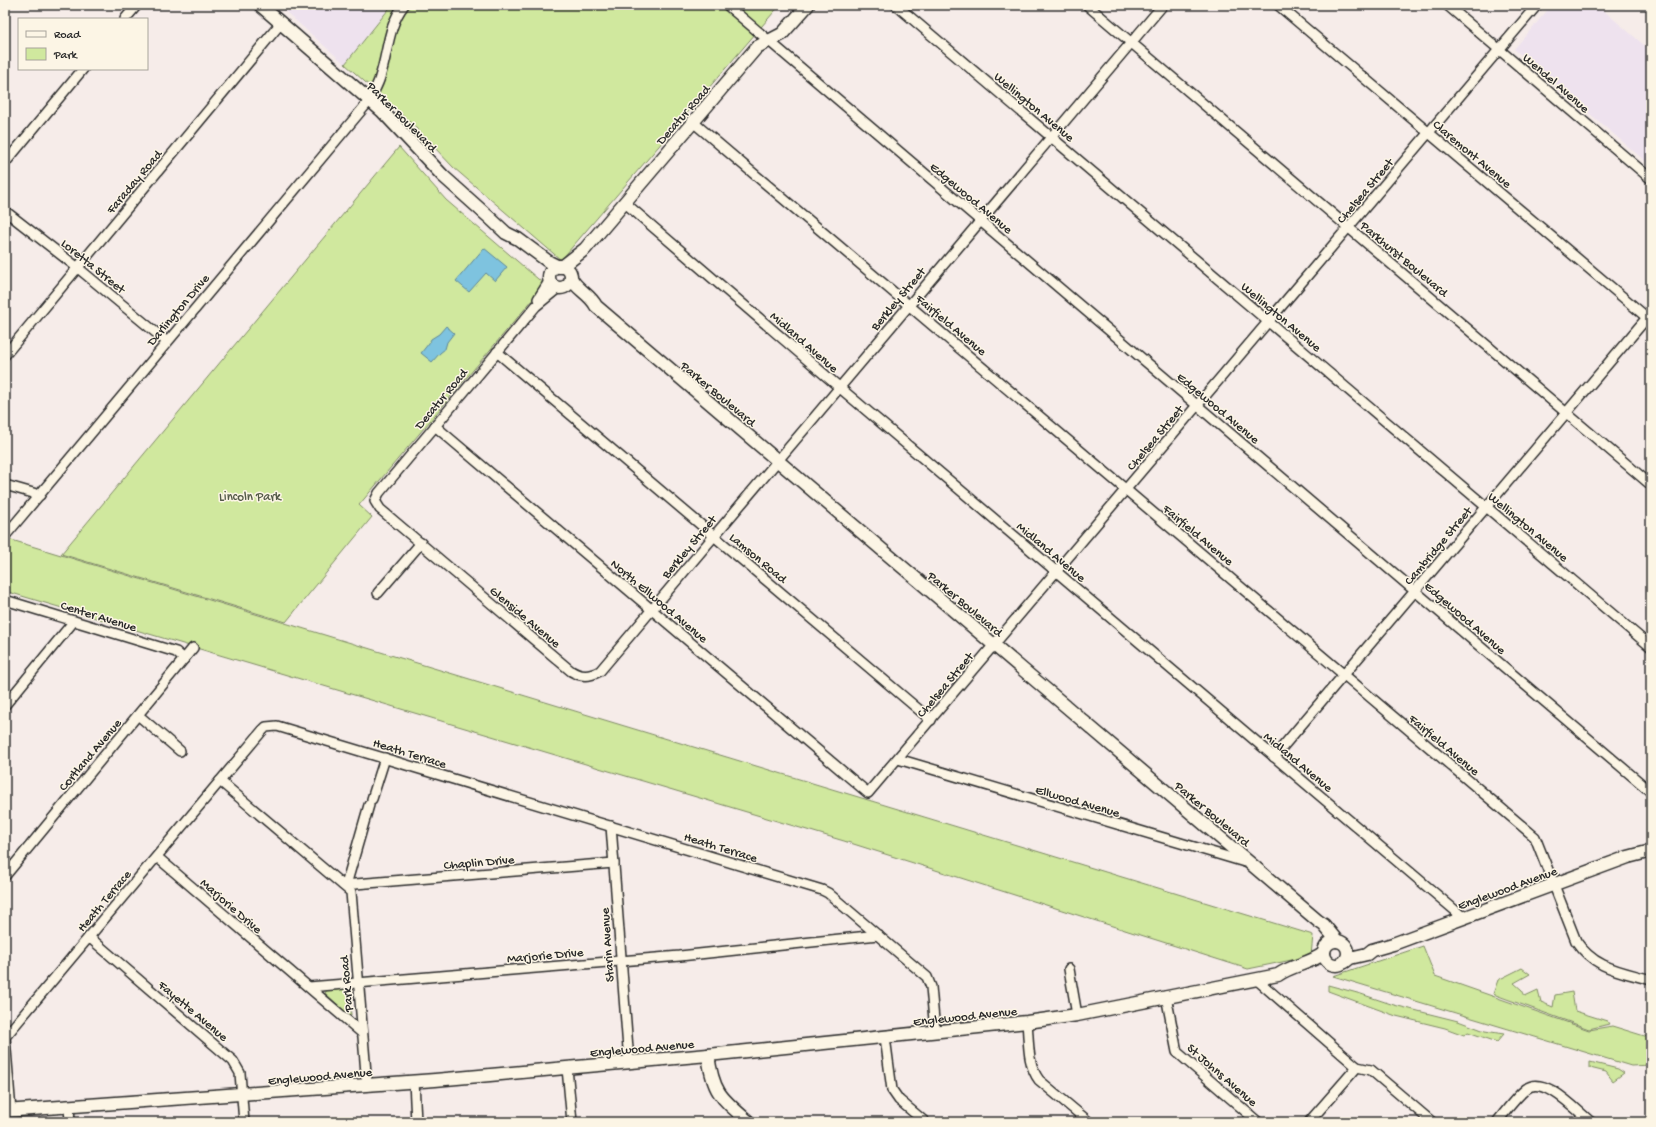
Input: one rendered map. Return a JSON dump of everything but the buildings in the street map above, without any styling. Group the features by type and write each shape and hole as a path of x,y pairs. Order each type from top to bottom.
{"street":[{"path":"126,18 136,5"},
{"name":"Parker Boulevard","path":"260,5 370,100 451,184 506,232 549,262 566,271 577,287 592,299 596,306 1324,925 1341,942"},
{"name":"Darlington Drive","path":"5,536 370,100 380,78 391,30 404,5"},
{"name":"Edgewood Avenue","path":"727,5 1651,792"},
{"name":"Decatur Road","path":"566,271 757,47 770,42 782,34 808,5"},
{"name":"Wellington Avenue","path":"896,5 1651,647"},
{"name":"Parkhurst Boulevard","path":"1087,5 1651,485"},
{"name":"Berkley Street","path":"651,609 1164,5"},
{"name":"Claremont Avenue","path":"1278,5 1650,317"},
{"name":"Wendel Avenue","path":"1447,5 1651,179"},
{"name":"Chelsea Street","path":"868,793 1537,5"},
{"name":"Faraday Road","path":"5,355 281,23"},
{"path":"5,163 82,70"},
{"name":"Fairfield Avenue","path":"693,122 1535,837 1576,941 1589,957 1606,967 1651,980"},
{"name":"Midland Avenue","path":"624,202 839,387 1464,918"},
{"name":"Loretta Street","path":"5,211 78,268 166,342"},
{"name":"Parker Boulevard","path":"506,232 514,244 523,253 544,267 554,283 588,304 596,306"},
{"path":"554,269 566,271 569,284 554,283 554,269"},
{"name":"Decatur Road","path":"380,509 375,501 377,496 536,306 539,297 554,283"},
{"name":"Cambridge Street","path":"1274,757 1566,412 1650,317"},
{"name":"Lamson Road","path":"497,352 931,720"},
{"name":"North Ellwood Avenue","path":"435,426 868,793"},
{"path":"5,485 40,495"},
{"name":"Glenside Avenue","path":"380,509 571,671 581,676 594,674 600,671 651,609"},
{"path":"378,593 421,543"},
{"name":"Center Avenue","path":"5,600 176,652 184,659"},
{"path":"5,705 74,621"},
{"name":"Cortland Avenue","path":"5,876 193,648"},
{"path":"138,715 180,751"},
{"name":"Heath Terrace","path":"8,1111 5,1037 262,731 272,726 277,726 385,758 822,890 828,893 924,973 930,982 935,1031"},
{"path":"220,781 344,885 385,758"},
{"name":"Ellwood Avenue","path":"898,759 1251,864"},
{"name":"Starin Avenue","path":"611,826 629,1062"},
{"name":"Englewood Avenue","path":"1326,955 1338,965 1350,958 1367,954 1372,950 1393,944 1628,857 1651,851"},
{"name":"Marjorie Drive","path":"157,857 362,1033"},
{"name":"Chaplin Drive","path":"344,885 614,863"},
{"name":"Park Road","path":"344,885 351,892 367,1085"},
{"name":"Parker Boulevard","path":"1318,921 1325,938 1326,955"},
{"name":"Marjorie Drive","path":"310,988 680,956 878,935"},
{"name":"Fayette Avenue","path":"89,938 234,1060 240,1073 244,1122"},
{"path":"1341,942 1347,947 1348,955 1345,962"},
{"name":"Englewood Avenue","path":"8,1111 367,1085 567,1068 1027,1022 1077,1015 1166,996 1278,975 1285,977 1290,976 1317,966 1326,955 1330,943 1341,942 1352,947 1372,950"},
{"path":"1069,970 1077,1015"},
{"path":"1256,979 1357,1067 1371,1070 1432,1122"},
{"name":"St Johns Avenue","path":"1166,996 1177,1052 1258,1122"},
{"path":"1027,1022 1031,1063 1035,1074 1039,1080 1089,1122"},
{"path":"885,1037 892,1090 899,1100 925,1122"},
{"path":"708,1055 713,1085 720,1096 749,1122"},
{"path":"1309,1122 1357,1067"},
{"path":"567,1068 572,1122"},
{"path":"414,1081 416,1122"},
{"path":"1497,1122 1526,1089 1539,1086 1551,1089 1591,1122"},
{"path":"69,1106 70,1122"}],"shaded area":[{"path":"278,5 392,5 345,64"},
{"path":"1552,5 1597,5 1651,51 1651,166 1514,49"}],"green space":[{"path":"392,5 780,5 561,260 454,168 413,125 345,64"},
{"name":"Lincoln Park","path":"399,147 446,200 545,285 359,505 372,517 286,622 61,554"},
{"path":"5,538 1313,935 1311,956 1248,969 844,841 5,591"},
{"path":"1423,946 1435,976 1589,1030 1612,1026 1651,1038 1651,1065 1631,1066 1333,976"},
{"path":"1522,968 1530,974 1514,983 1522,990 1525,996 1538,990 1541,1002 1553,1007 1555,995 1572,992 1575,1011 1607,1021 1609,1024 1589,1029 1493,994 1498,980"},
{"path":"1328,985 1394,1005 1458,1021 1485,1031 1504,1034 1497,1042 1468,1032 1464,1035 1445,1028 1396,1016 1328,991"},
{"path":"349,989 351,1015 325,993 327,990"},
{"path":"1590,1062 1618,1069 1624,1073 1613,1081 1606,1072 1590,1068"}],"water":[{"path":"484,248 507,267 495,281 486,273 469,292 456,281"},
{"path":"446,326 454,333 447,342 445,349 432,362 421,353 431,339 439,334"}]}
